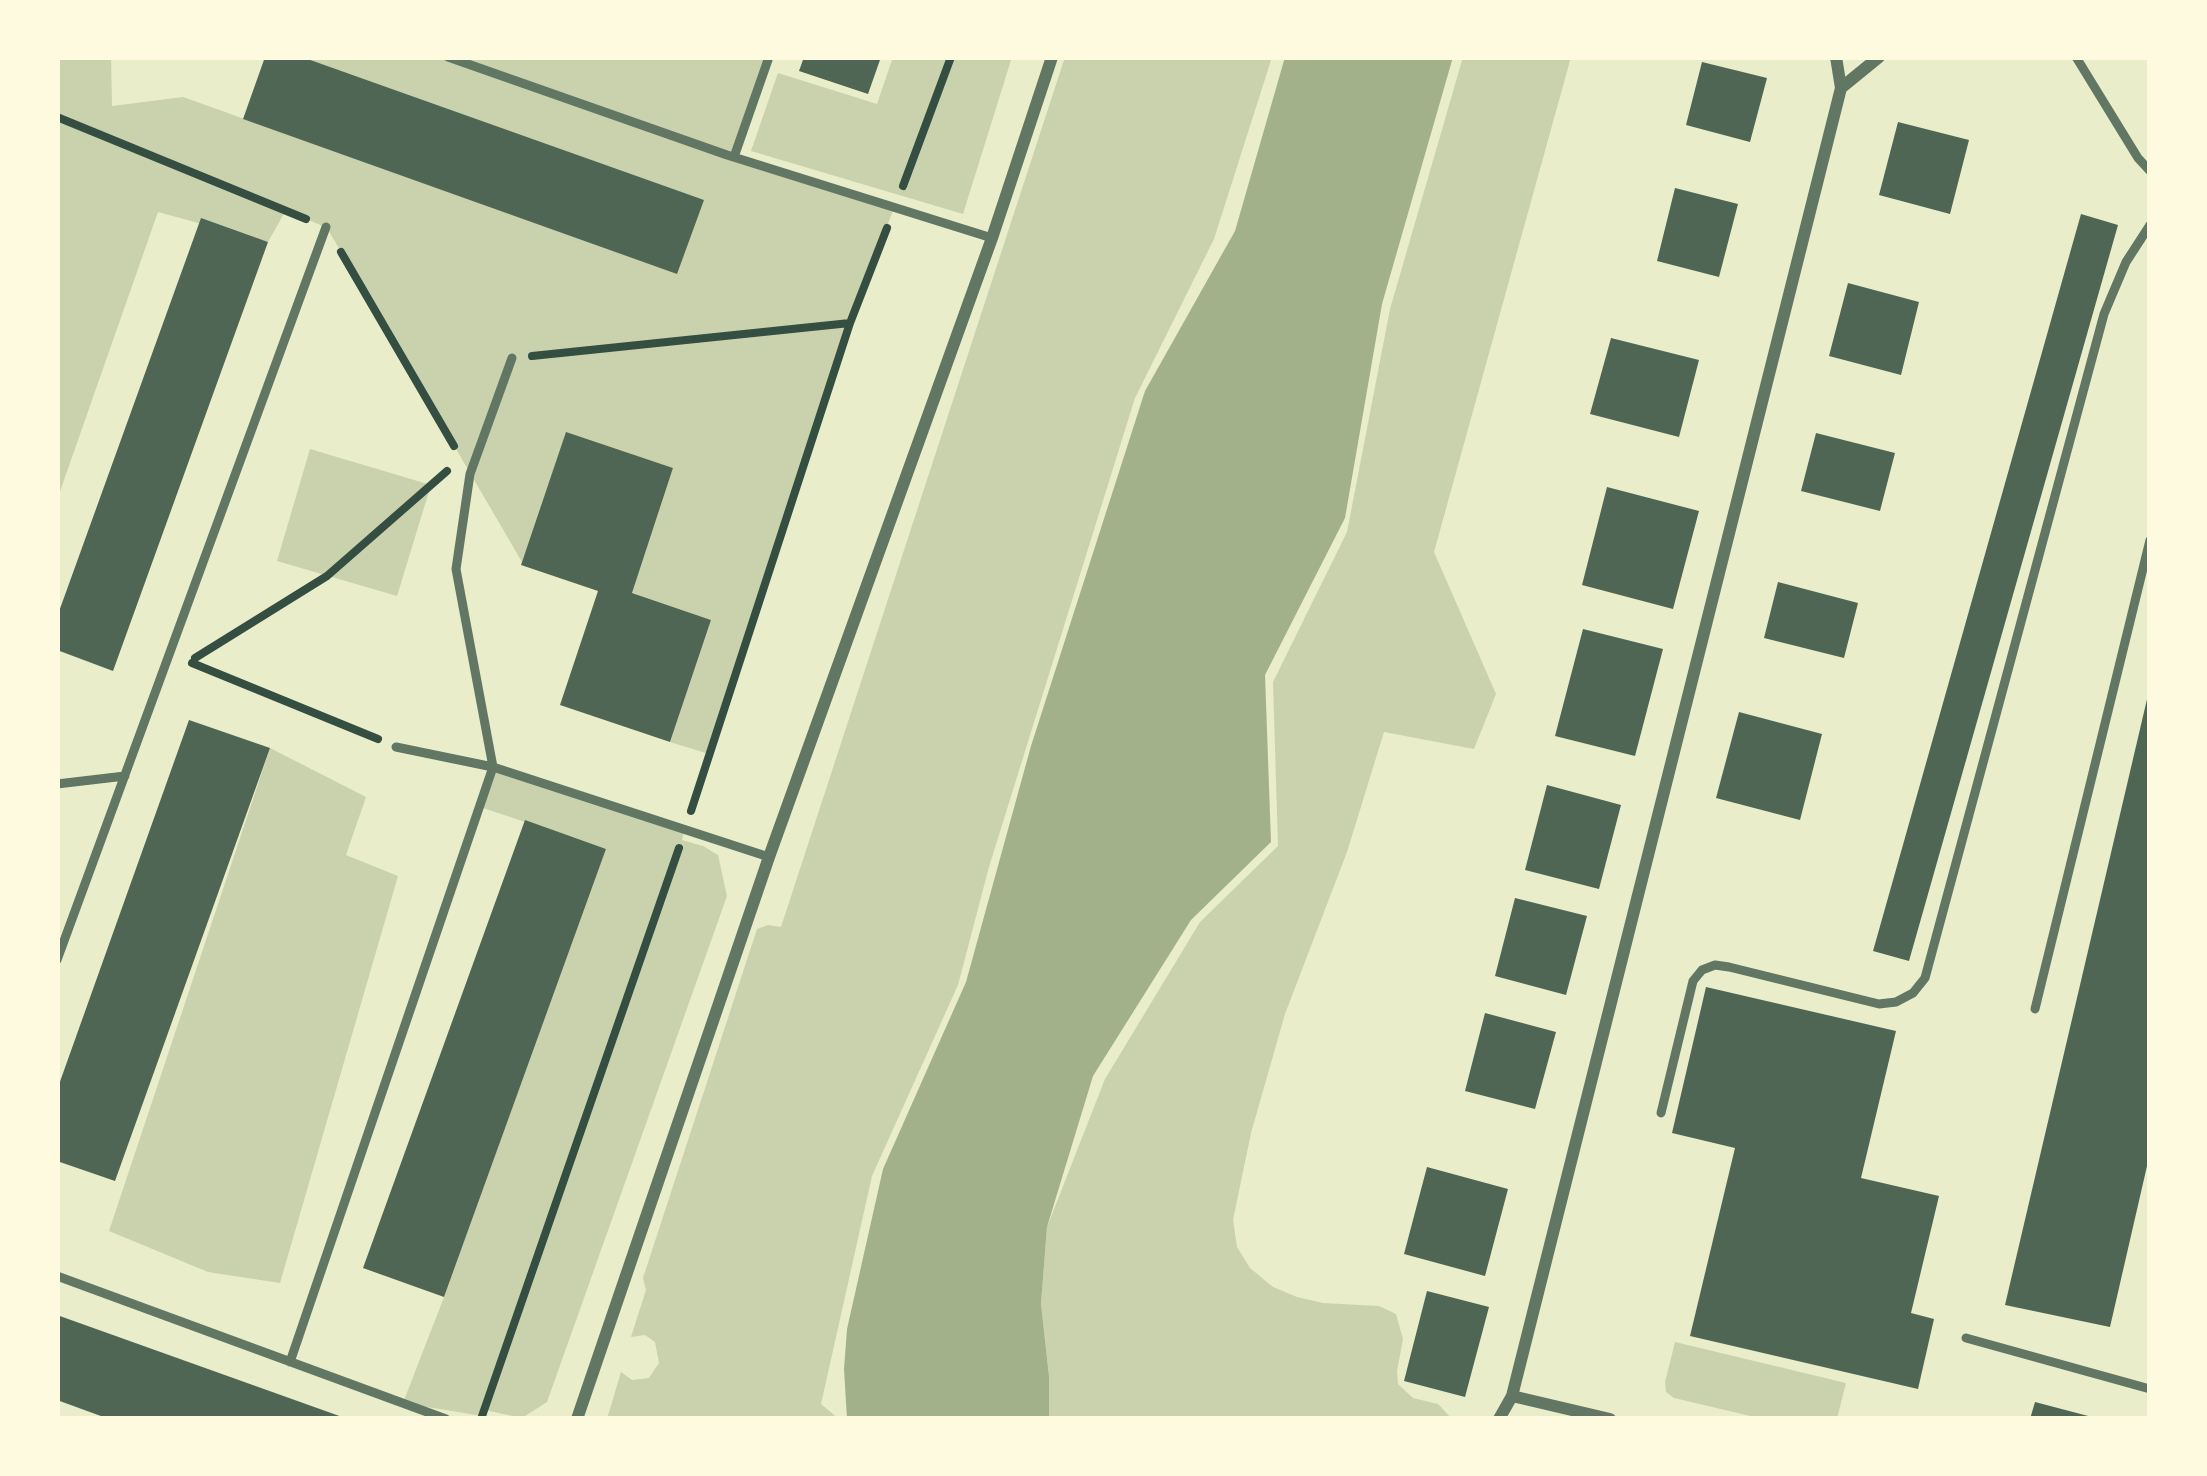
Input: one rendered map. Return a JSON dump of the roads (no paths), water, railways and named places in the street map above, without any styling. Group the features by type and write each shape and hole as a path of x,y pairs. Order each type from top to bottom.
{"street":[{"path":"577,1419 769,857 992,238 1052,57"},
{"path":"1499,1419 1512,1396 1841,88 1836,57"},
{"path":"1841,88 1879,57"},
{"path":"1512,1396 1610,1419"}],"lane":[{"path":"448,57 734,157 992,238"},
{"path":"734,157 769,57"},
{"path":"2076,57 2150,171"},
{"path":"1661,1114 1694,981 1702,970 1729,967 1879,1004 1897,1002 1913,993 1925,978 2104,314 2126,262 2150,226"},
{"path":"57,960 326,227"},
{"path":"290,1362 494,766 455,569 470,473 512,358"},
{"path":"2035,1010 2150,540"},
{"path":"396,747 494,766 769,857"},
{"path":"57,784 125,776"},
{"path":"57,1276 446,1419"},
{"path":"1966,1338 2150,1389"}]}
